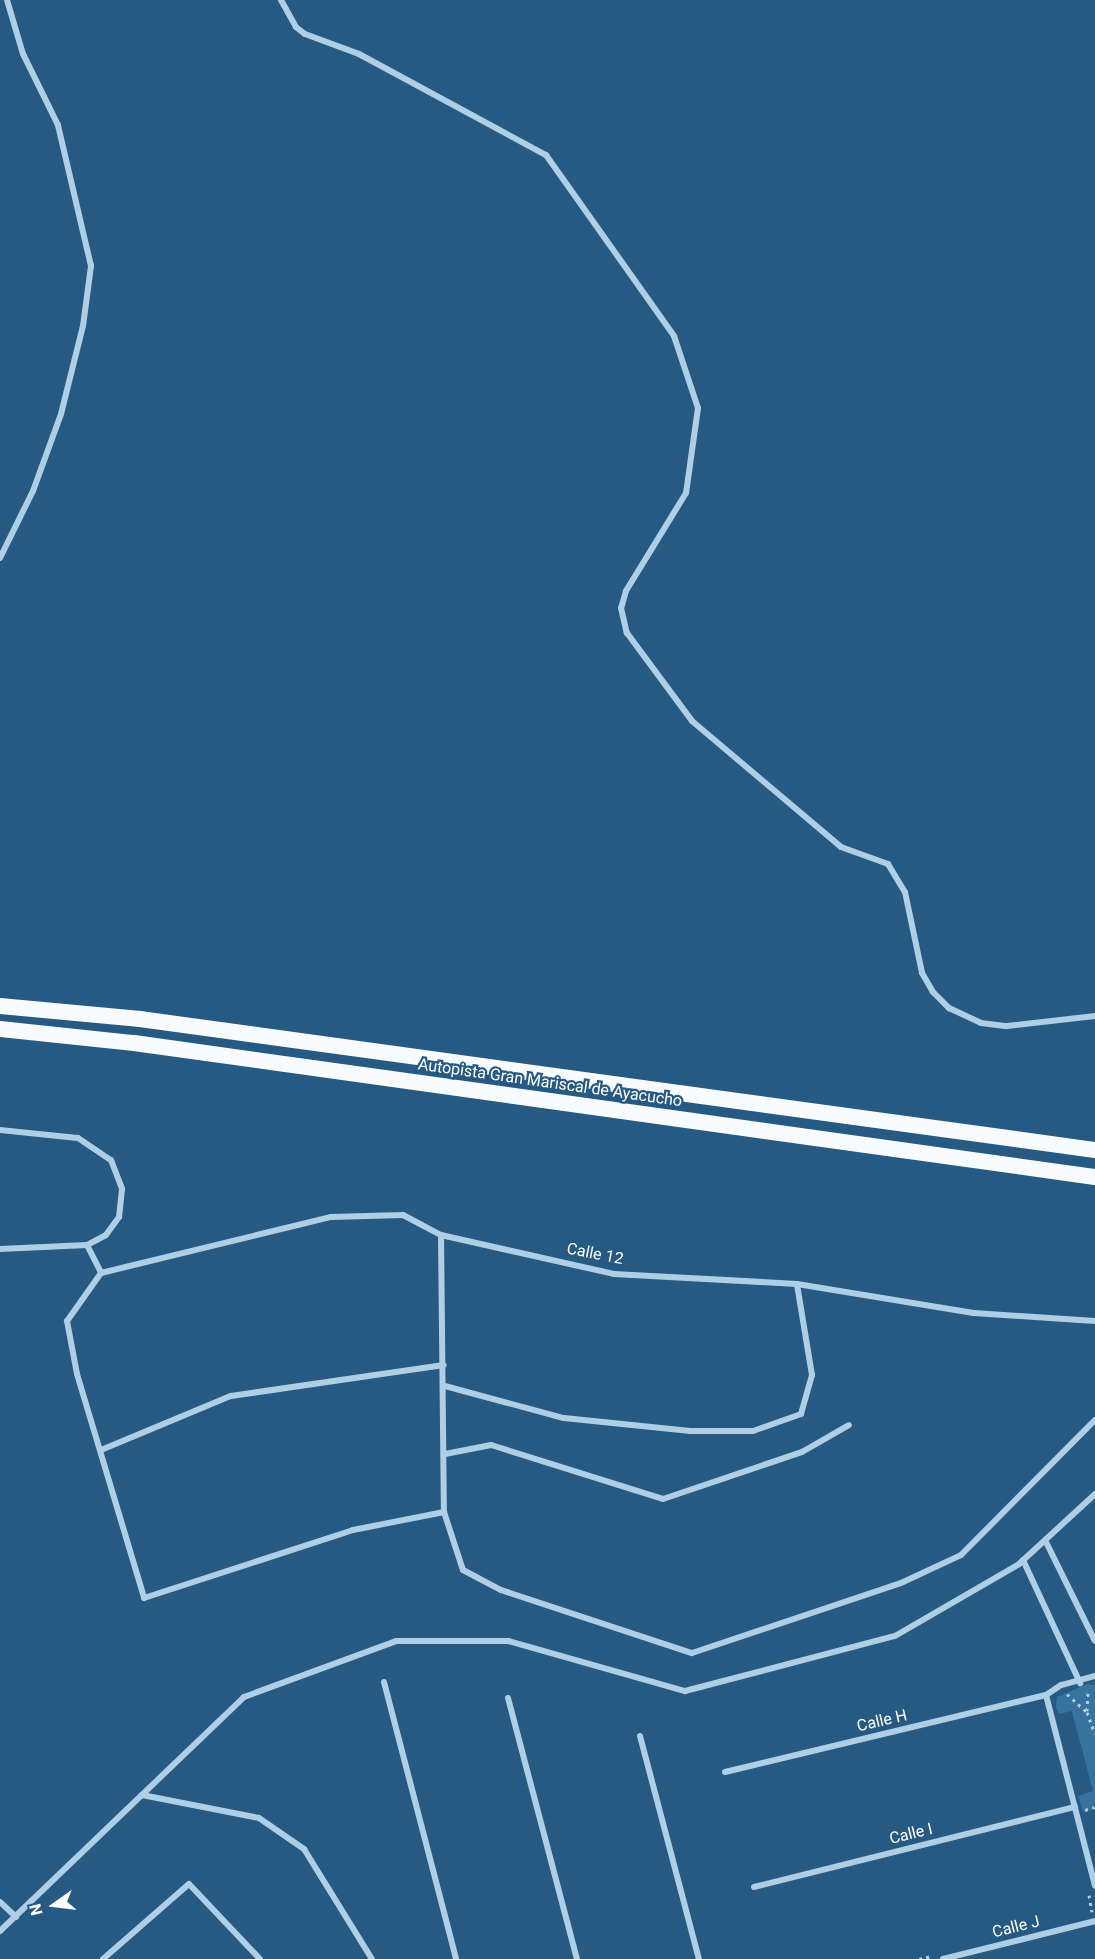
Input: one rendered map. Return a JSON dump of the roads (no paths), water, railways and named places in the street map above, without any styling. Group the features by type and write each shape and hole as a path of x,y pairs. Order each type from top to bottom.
{"highway":[{"name":"Autopista Gran Mariscal de Ayacucho","path":"0,1006 140,1019 1095,1150"},
{"name":"Autopista Gran Mariscal de Ayacucho","path":"0,1029 134,1043 1095,1177"}],"street":[{"path":"0,558 33,492 62,414 83,326 91,267 58,125 27,62 7,0"},
{"path":"281,0 296,27 305,34 359,54 546,155 674,336 698,408 686,493 626,591 621,608 627,633 692,721 841,847 888,864 905,892 922,972 933,992 949,1008 970,1019 1001,1026 1095,1016"},
{"path":"0,1130 78,1138 111,1160 123,1189 119,1217 106,1234 87,1245 0,1249"},
{"name":"Calle 12","path":"101,1273 331,1217 403,1215 441,1235 614,1274 797,1284 974,1313 1095,1321"},
{"path":"441,1235 445,1386 444,1512 464,1570 501,1590 692,1653 901,1583 961,1555 1095,1420"},
{"path":"87,1245 101,1273 67,1321 77,1374 144,1598 353,1530 444,1512"},
{"path":"445,1386 564,1418 690,1431 753,1431 801,1414 804,1404 812,1375 797,1284"},
{"path":"101,1450 231,1396 444,1365"},
{"path":"445,1454 491,1445 663,1500 802,1452 849,1425"},
{"path":"0,1931 244,1697 396,1641 508,1641 686,1691 895,1636 1023,1560 1046,1542 1095,1494"},
{"path":"1046,1542 1095,1641"},
{"path":"1023,1560 1080,1683"},
{"name":"Calle H","path":"725,1772 1046,1695 1061,1685 1080,1683 1095,1676"},
{"path":"384,1682 456,1959"},
{"path":"1046,1695 1095,1886"},
{"path":"508,1698 577,1959"},
{"path":"640,1736 699,1959"},
{"path":"142,1795 259,1818 304,1849 372,1959"},
{"name":"Calle I","path":"754,1887 1075,1807"},
{"path":"105,1958 189,1884 260,1959"},
{"path":"0,1902 16,1917"},
{"name":"Calle J","path":"943,1956 1092,1919"}]}
